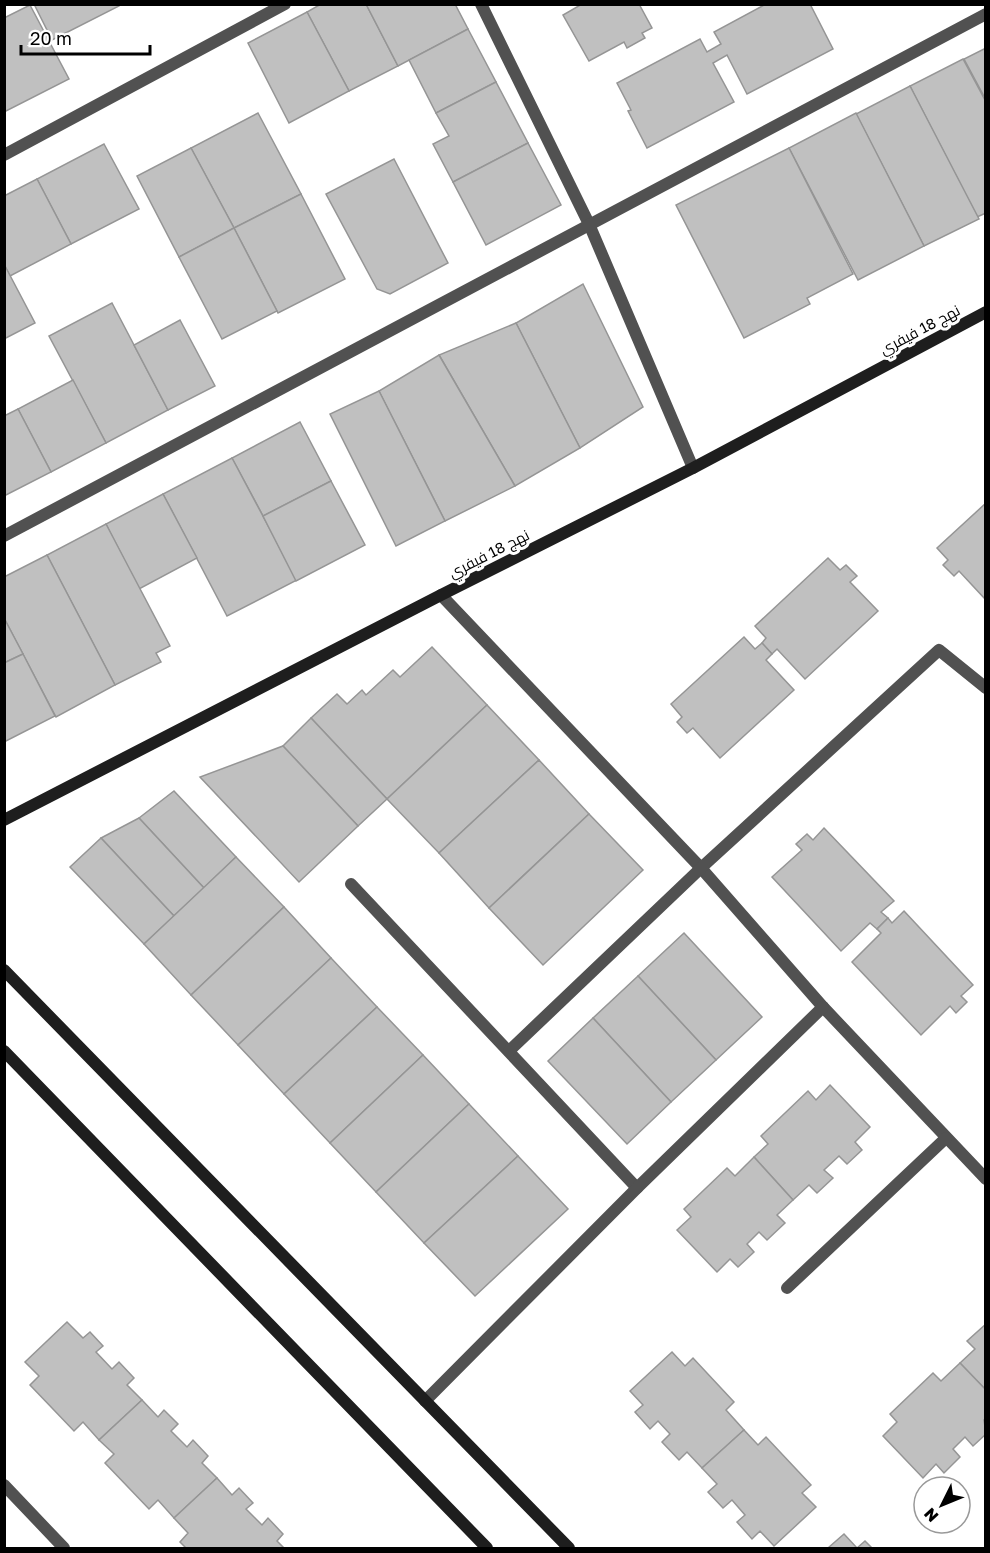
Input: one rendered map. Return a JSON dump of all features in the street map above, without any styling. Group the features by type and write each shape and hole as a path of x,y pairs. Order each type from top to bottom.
{"main road":[{"name":"نهج 18 فيفري","path":"4,820 693,468 986,312"},
{"path":"4,970 569,1548"},
{"path":"4,1052 487,1548"}],"street":[{"path":"4,155 285,4"},
{"path":"481,4 589,224 693,468"},
{"path":"4,536 986,14"},
{"path":"441,595 701,868 823,1007 986,1179"},
{"path":"509,1051 701,868 939,650 986,688"},
{"path":"351,884 636,1188"},
{"path":"425,1401 636,1188 823,1007"},
{"path":"788,1288 946,1138"},
{"path":"4,1485 64,1548"}],"building":[{"path":"34,4 118,4 119,6 52,40"},
{"path":"321,4 366,4 398,66 349,91 307,12"},
{"path":"366,4 455,4 468,29 398,66"},
{"path":"582,4 639,4 652,28 642,33 645,38 627,48 624,42 589,61 563,15"},
{"path":"766,4 810,4 833,49 747,94 727,55 713,63 734,102 647,148 617,83 700,39 707,52 721,44 714,32"},
{"path":"30,5 69,79 4,112 4,18"},
{"path":"307,12 349,91 289,123 248,43"},
{"path":"468,29 496,82 436,113 409,60"},
{"path":"986,48 986,100 964,59"},
{"path":"963,59 986,102 986,213 977,217 910,86"},
{"path":"496,82 528,143 453,182 433,144 449,136 436,113"},
{"path":"910,86 979,219 924,246 856,114"},
{"path":"258,113 301,194 234,228 191,148"},
{"path":"856,113 924,246 858,280 789,148"},
{"path":"528,143 561,205 486,245 453,182"},
{"path":"104,144 139,209 71,244 37,179"},
{"path":"191,148 234,228 179,257 137,176"},
{"path":"789,148 853,274 807,298 810,304 744,338 676,205"},
{"path":"394,159 448,263 390,294 377,289 326,194"},
{"path":"37,179 71,244 10,276 4,265 4,196"},
{"path":"301,194 345,279 278,313 234,228"},
{"path":"234,228 277,311 222,339 179,257"},
{"path":"4,264 35,323 4,339"},
{"path":"583,284 643,407 580,448 516,323"},
{"path":"112,303 168,410 106,443 49,336"},
{"path":"180,320 215,386 168,410 134,345"},
{"path":"516,323 580,448 515,486 439,355"},
{"path":"439,355 515,486 445,521 379,391"},
{"path":"73,380 106,443 51,472 18,409"},
{"path":"379,391 445,521 396,546 330,414"},
{"path":"18,409 51,472 4,496 4,416"},
{"path":"300,422 331,481 263,516 232,458"},
{"path":"232,458 297,580 227,616 163,494"},
{"path":"331,481 365,545 296,581 263,516"},
{"path":"163,494 197,558 139,589 106,524"},
{"path":"986,503 986,600 959,571 954,576 943,565 948,560 937,548"},
{"path":"106,524 170,646 156,653 161,662 115,685 47,555"},
{"path":"47,555 115,685 56,717 4,618 4,577"},
{"path":"828,558 840,570 846,565 857,576 850,582 878,611 805,679 777,649 772,654 762,643 766,638 755,626"},
{"path":"4,618 23,654 4,663"},
{"path":"744,637 755,649 762,643 772,654 766,660 794,690 720,758 693,728 687,733 677,722 682,717 671,704"},
{"path":"432,647 487,705 387,799 311,718 337,694 347,704 362,690 366,695 393,670 400,677"},
{"path":"23,654 55,716 4,742 4,663"},
{"path":"487,705 539,760 439,853 387,799"},
{"path":"311,718 387,799 358,826 283,746"},
{"path":"283,746 358,826 299,882 200,777"},
{"path":"539,760 589,814 489,908 439,853"},
{"path":"174,791 236,857 204,888 139,818"},
{"path":"589,814 643,870 543,965 489,908"},
{"path":"139,818 204,888 174,916 101,838"},
{"path":"824,828 894,901 881,912 888,918 877,929 870,923 841,951 772,877 802,850 796,844 807,834 813,840"},
{"path":"101,838 174,916 144,944 70,867"},
{"path":"236,857 284,907 191,995 144,944"},
{"path":"284,907 331,958 238,1045 191,995"},
{"path":"904,911 973,985 961,996 967,1002 956,1013 950,1006 921,1035 852,962 881,933 877,929 888,918 892,923"},
{"path":"684,933 762,1017 716,1060 638,976"},
{"path":"331,958 377,1007 284,1094 238,1045"},
{"path":"638,976 716,1060 671,1102 593,1018"},
{"path":"377,1007 423,1055 330,1143 284,1094"},
{"path":"593,1018 671,1102 627,1144 548,1061"},
{"path":"423,1055 469,1104 376,1192 330,1143"},
{"path":"830,1085 870,1127 855,1142 862,1150 847,1164 839,1156 824,1170 833,1178 817,1193 809,1185 793,1200 754,1157 768,1144 761,1136 808,1091 816,1100"},
{"path":"469,1104 518,1156 424,1243 376,1192"},
{"path":"518,1156 568,1209 475,1296 424,1243"},
{"path":"754,1157 793,1200 777,1215 785,1223 767,1240 759,1232 747,1244 754,1252 738,1267 730,1259 717,1272 677,1230 691,1217 684,1209 727,1168 735,1176"},
{"path":"67,1322 83,1338 90,1332 103,1346 96,1352 112,1369 119,1362 134,1378 127,1385 142,1400 99,1440 83,1422 74,1431 30,1385 39,1376 25,1362"},
{"path":"986,1324 986,1390 960,1363 975,1349 967,1341"},
{"path":"672,1352 685,1366 693,1358 734,1402 726,1410 744,1430 702,1468 687,1452 679,1460 662,1442 670,1434 658,1421 650,1429 635,1412 643,1405 630,1391"},
{"path":"960,1363 986,1390 986,1419 984,1420 986,1434 973,1446 965,1437 953,1449 960,1457 944,1473 936,1464 926,1475 920,1475 883,1436 897,1422 890,1414 933,1373 941,1381"},
{"path":"142,1400 158,1417 164,1410 178,1424 171,1431 187,1447 193,1440 208,1456 202,1463 217,1478 174,1518 158,1500 149,1509 105,1463 114,1454 99,1440"},
{"path":"744,1430 758,1445 766,1437 811,1485 802,1493 816,1507 774,1546 760,1531 752,1539 737,1522 745,1515 732,1500 723,1508 708,1492 717,1484 702,1468"},
{"path":"217,1478 232,1495 239,1488 253,1503 246,1509 262,1525 268,1518 283,1534 277,1541 284,1548 186,1548 180,1542 188,1533 174,1518"},
{"path":"844,1534 857,1548 828,1548"},
{"path":"865,1541 872,1548 857,1548"}]}
